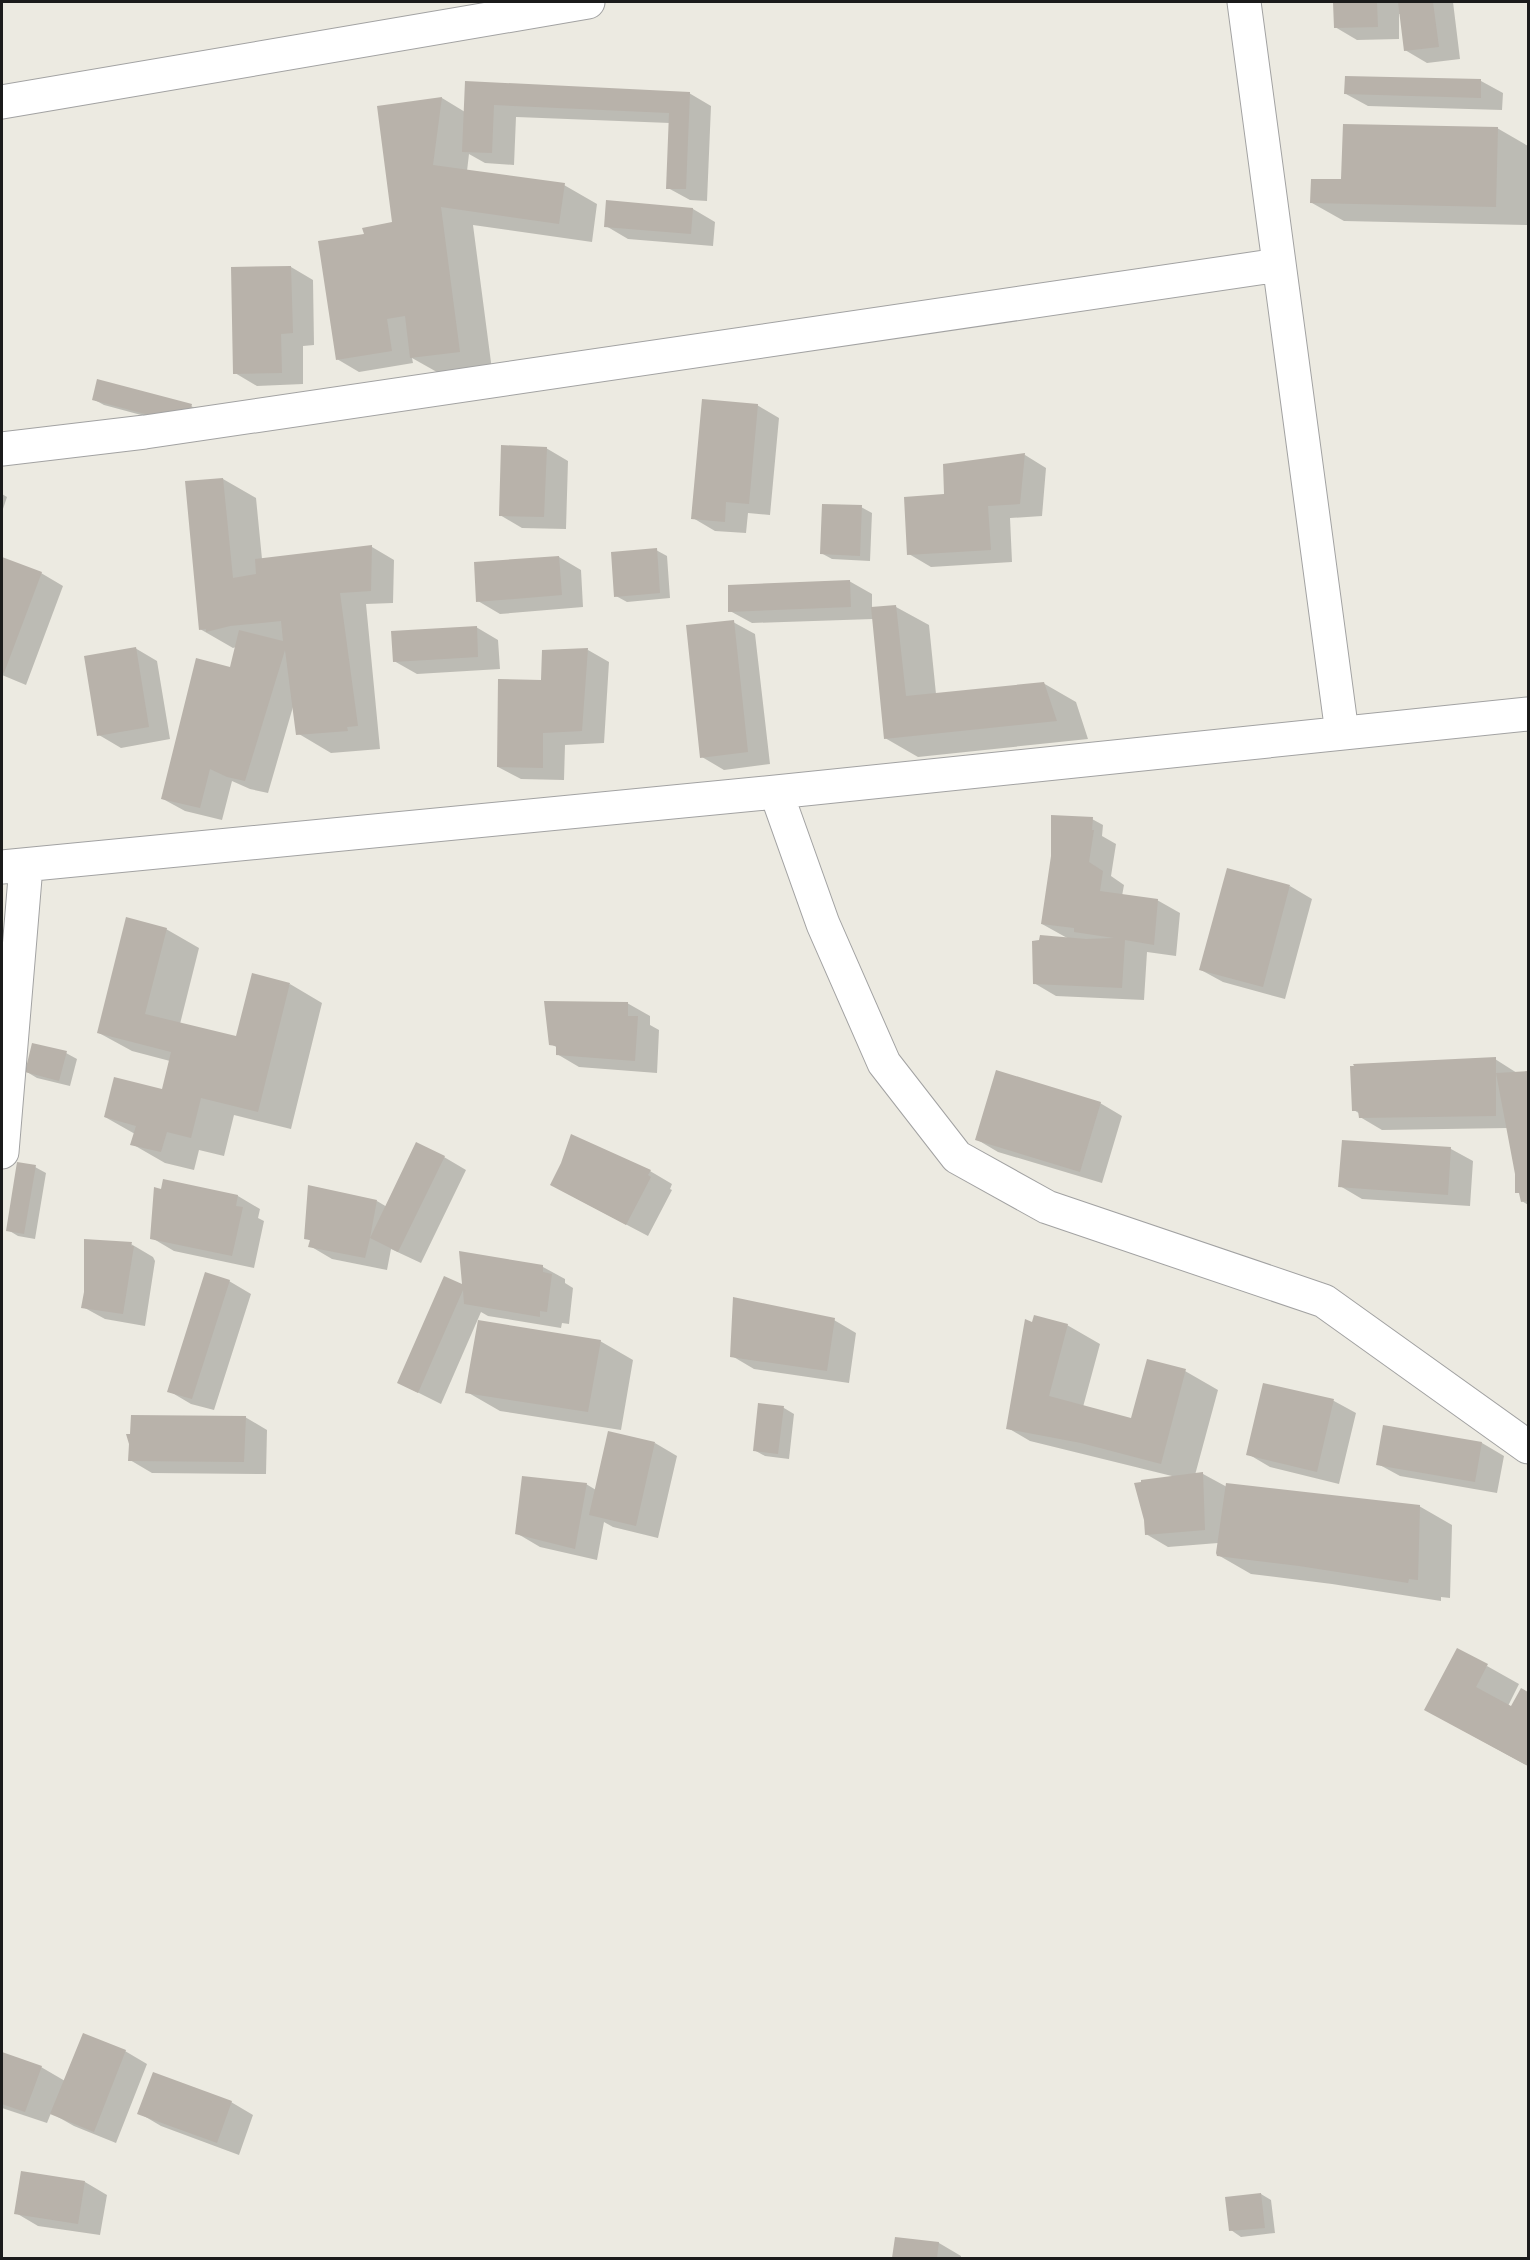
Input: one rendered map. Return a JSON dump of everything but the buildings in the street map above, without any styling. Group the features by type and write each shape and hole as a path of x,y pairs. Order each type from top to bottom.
{"street":[{"path":"2,102 588,2"},
{"path":"1244,2 1342,733"},
{"path":"2,449 168,429 1279,265"},
{"path":"2,1152 14,867 776,792 1528,714"},
{"path":"776,792 823,924 884,1063 957,1157 1047,1207 1324,1301 1528,1447"}]}
